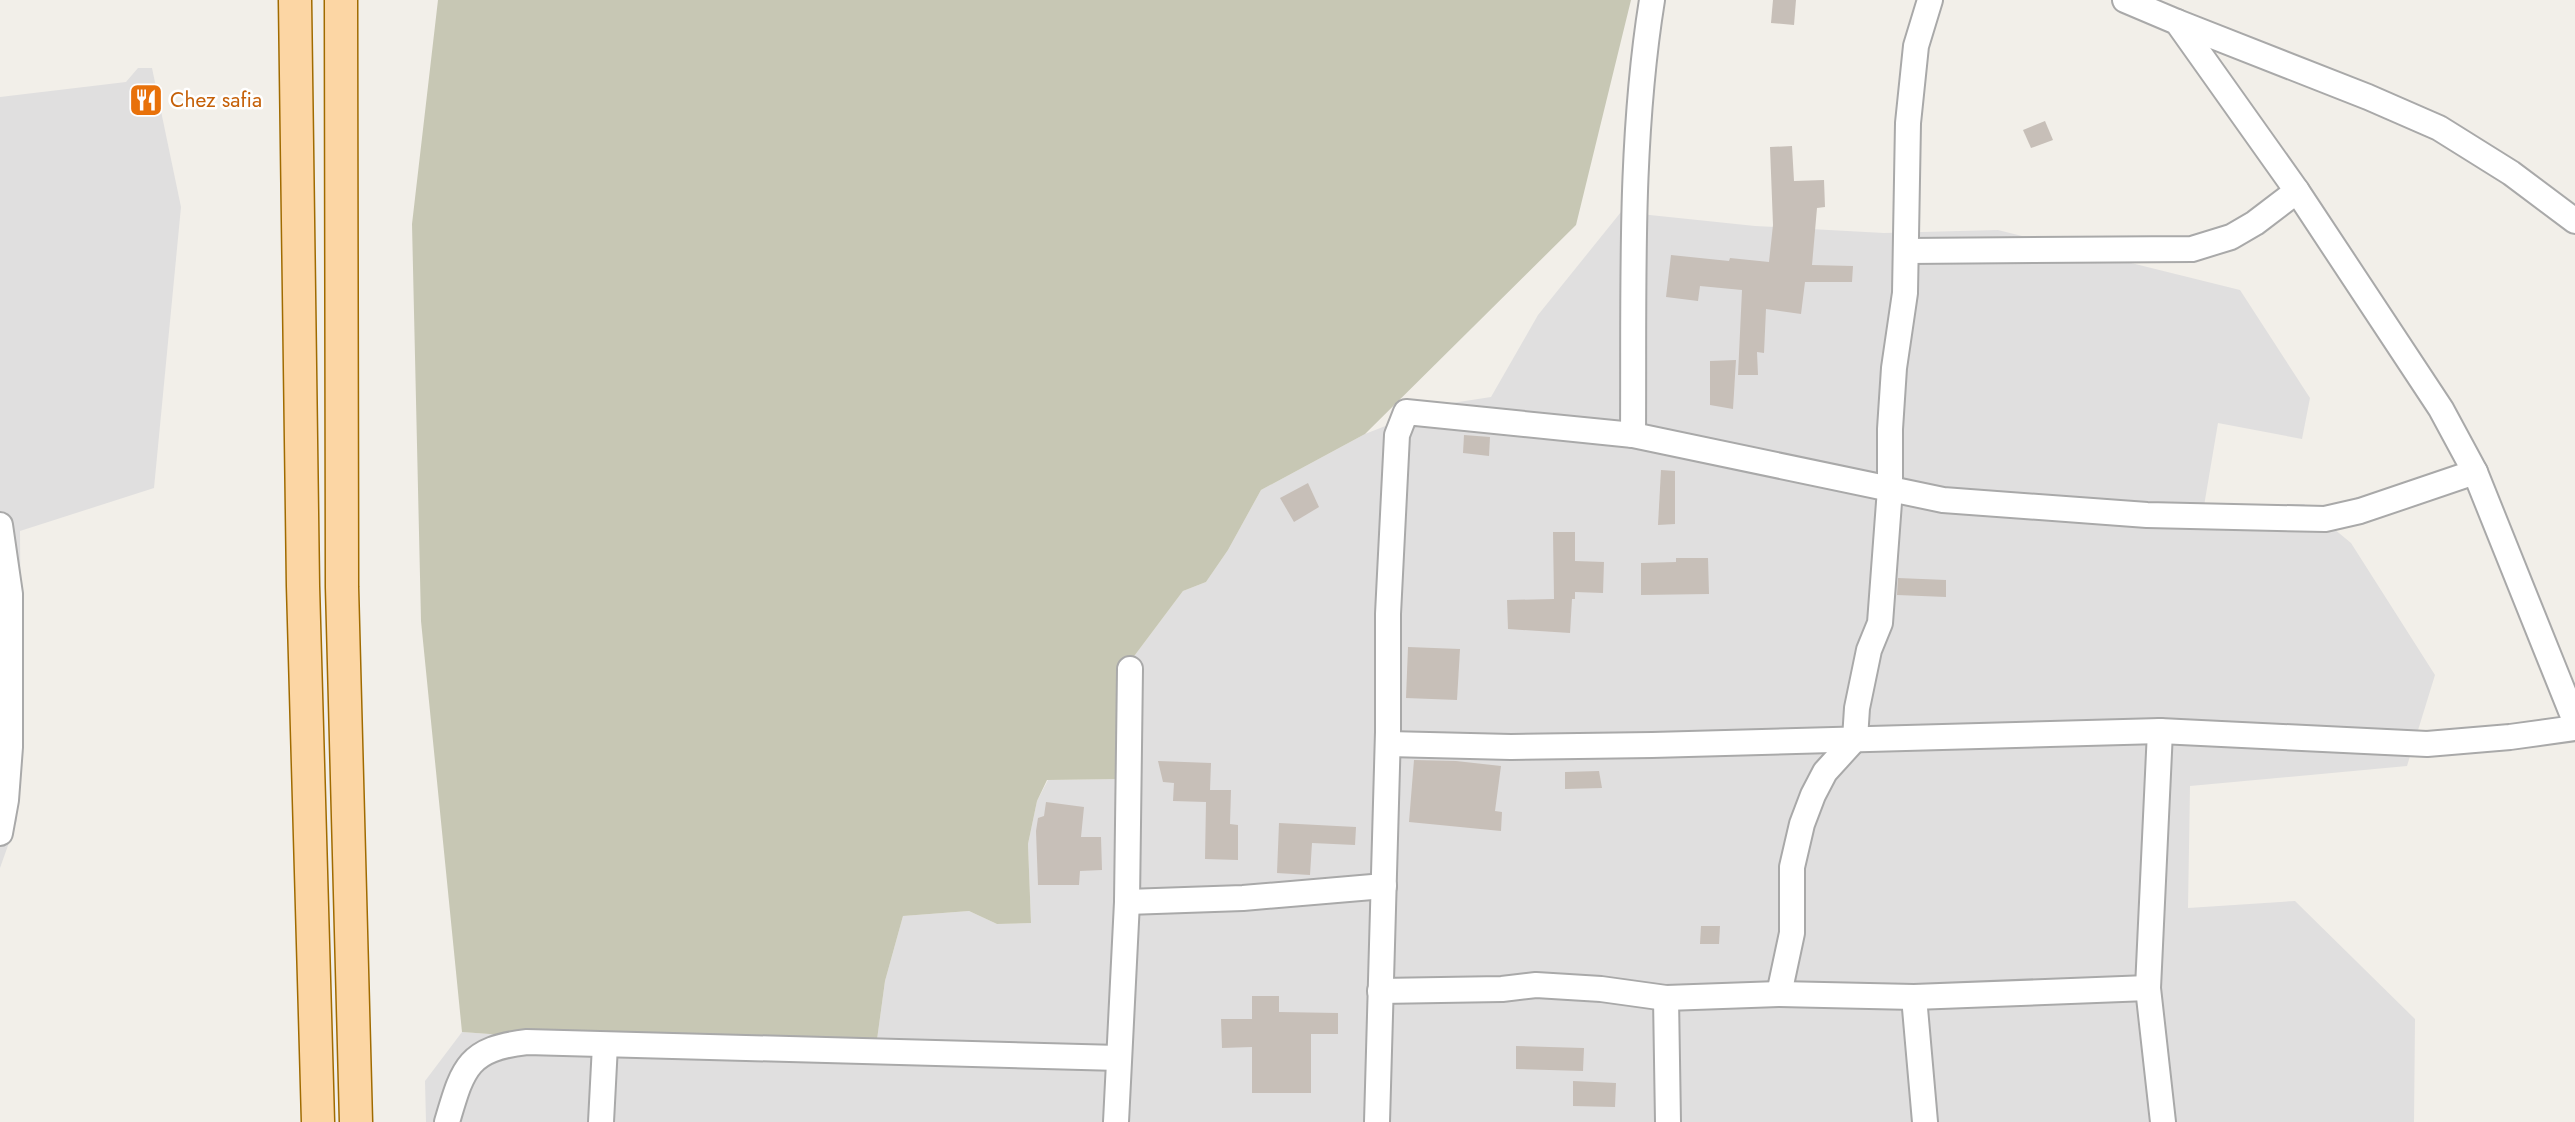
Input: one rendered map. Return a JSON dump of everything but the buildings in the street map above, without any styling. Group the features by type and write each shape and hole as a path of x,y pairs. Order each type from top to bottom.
{"main road":[{"path":"295,0 303,586 318,1122"},
{"path":"341,0 342,601 356,1122"}],"street":[{"path":"1633,435 1635,190 1647,35 1653,0"},
{"path":"1779,994 1792,933 1792,867 1802,824 1825,772 1855,739 1857,708 1869,650 1880,623 1890,489 1894,368 1905,293 1908,123 1916,46 1930,0"},
{"path":"2125,0 2440,128 2511,173 2575,221"},
{"path":"2177,22 2297,191 2441,409 2475,472 2575,721"},
{"path":"1907,251 2192,249 2231,237 2255,223 2297,191"},
{"path":"1377,1122 1388,744 1388,614 1397,435 1406,412 1633,435 1943,500 2147,514 2325,519 2475,472"},
{"path":"0,526 10,594 10,747 6,800 0,833"},
{"path":"1116,1122 1128,902 1130,669"},
{"path":"1388,744 1652,746 2160,731 2427,744 2575,728"},
{"path":"2160,731 2148,988 2163,1122"},
{"path":"1128,902 1243,898 1384,886"},
{"path":"1380,991 1502,989 1536,985 1601,989 1667,998 1779,994 1914,997 2148,988"},
{"path":"1914,997 1925,1122"},
{"path":"1667,998 1668,1122"},
{"path":"447,1122 457,1088 468,1066 483,1052 527,1042 1119,1058"},
{"path":"601,1122 605,1045"}],"shaded area":[{"path":"438,0 1631,0 1576,225 1365,434 1261,490 1228,550 1206,582 1183,591 1120,675 1121,779 1047,780 1037,801 1028,844 1031,923 997,924 969,911 903,916 885,981 876,1047 531,1037 462,1032 421,621 412,224"},
{"path":"138,68 152,68 181,207 154,488 20,531 21,665 17,820 0,868 0,97 126,82"},
{"path":"1621,212 1755,226 1884,233 1998,230 2240,290 2310,398 2302,439 2218,423 2204,506 2304,504 2351,543 2435,675 2407,766 2190,786 2188,908 2295,901 2415,1019 2414,1122 426,1122 425,1081 462,1032 531,1037 876,1047 885,981 903,916 969,911 997,924 1031,923 1028,844 1037,801 1048,780 1121,779 1120,675 1183,591 1206,582 1228,550 1261,490 1365,434 1439,405 1491,397 1538,315"}],"place":[{"name":"Chez safia","path":"146,100"}]}
